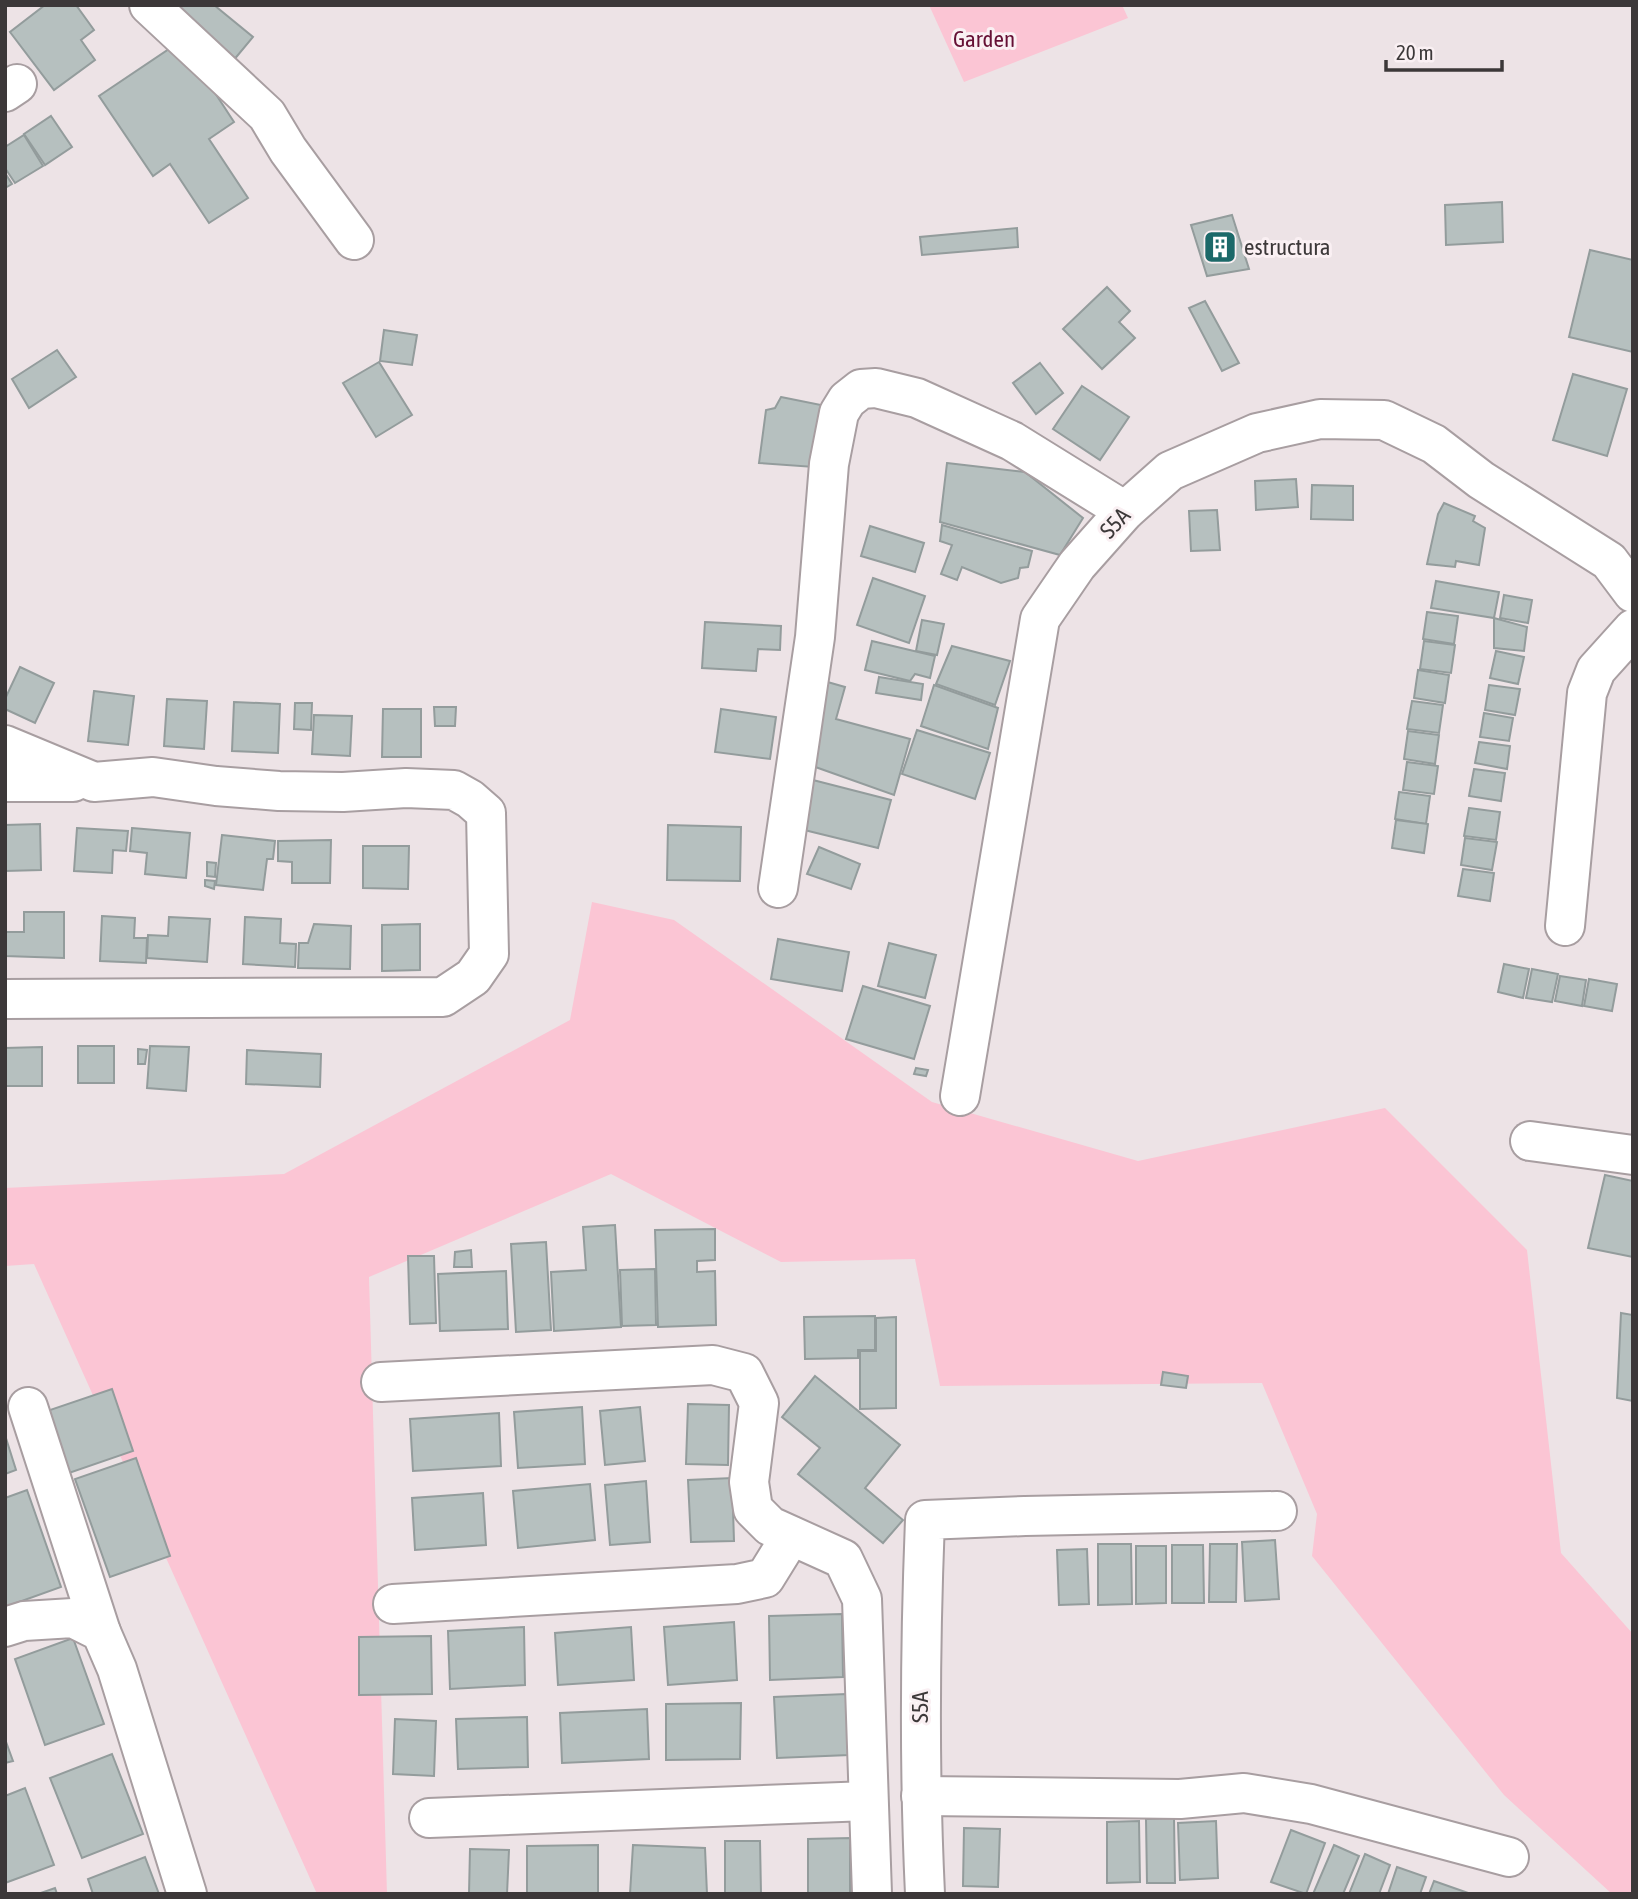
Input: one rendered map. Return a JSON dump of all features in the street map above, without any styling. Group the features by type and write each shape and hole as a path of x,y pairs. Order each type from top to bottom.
{"street":[{"path":"149,5 267,115 288,150 354,240"},
{"path":"778,888 815,637 830,464 839,413 847,400 861,389 876,388 917,398 1012,441 1125,511"},
{"name":"S5A","path":"960,1096 1041,619 1077,565 1125,511 1170,471 1257,433 1320,419 1384,420 1434,444 1481,480 1621,557 1633,593"},
{"path":"1565,926 1587,693 1597,670 1633,629"},
{"path":"5,745 94,782"},
{"path":"5,782 94,782 153,777 279,791 343,792 406,788 454,790 486,813 489,954 473,977 443,997 5,999"},
{"path":"1530,1141 1633,1155"},
{"path":"381,1382 713,1365 744,1373 759,1403 749,1482 753,1509 770,1526 843,1559 862,1599 872,1894"},
{"path":"28,1407 101,1632 117,1669 187,1894"},
{"name":"S5A","path":"925,1894 920,1796 920,1650 925,1520 1277,1511"},
{"path":"393,1604 737,1584 765,1578 791,1536"},
{"path":"5,1627 24,1621 73,1618 101,1632"},
{"path":"920,1796 1180,1799 1244,1793 1311,1804 1509,1857"},
{"path":"429,1818 868,1801"}],"green space":[{"name":"Garden","path":"929,5 1122,5 1128,18 964,82"},
{"path":"592,902 674,920 932,1102 1138,1161 1385,1108 1527,1250 1561,1553 1633,1634 1633,1894 1612,1894 1504,1795 1312,1556 1317,1514 1262,1383 940,1386 915,1259 781,1262 611,1174 369,1277 387,1894 317,1894 34,1264 5,1266 5,1188 284,1174 570,1020"}],"building":[{"path":"45,5 76,5 94,30 81,40 95,60 54,90 10,32"},
{"path":"170,5 214,5 253,37 233,61"},
{"path":"181,41 234,122 209,139 248,198 209,223 170,164 153,176 99,96"},
{"path":"51,116 72,147 45,165 24,134"},
{"path":"24,135 43,166 15,183 5,168 5,147"},
{"path":"5,173 12,184 5,188"},
{"path":"1502,202 1503,242 1446,245 1445,205"},
{"name":"estructura","path":"1232,215 1249,269 1207,276 1191,225"},
{"path":"1017,228 1018,247 922,255 920,237"},
{"path":"1590,250 1633,260 1633,352 1569,337"},
{"path":"1107,287 1130,311 1119,322 1135,338 1102,369 1063,329"},
{"path":"1205,301 1239,363 1222,371 1189,308"},
{"path":"384,330 417,335 412,365 380,361"},
{"path":"57,350 76,377 29,408 12,379"},
{"path":"379,362 412,415 376,437 343,383"},
{"path":"1040,363 1063,393 1036,414 1013,383"},
{"path":"1573,374 1627,389 1607,456 1553,440"},
{"path":"1082,386 1129,417 1100,460 1053,429"},
{"path":"781,397 821,405 814,467 759,463 766,410 775,408"},
{"path":"947,463 1025,472 1083,518 1060,555 940,522"},
{"path":"1296,479 1298,507 1256,510 1255,481"},
{"path":"1312,485 1353,486 1353,520 1311,519"},
{"path":"1444,503 1475,516 1473,521 1485,528 1479,565 1456,561 1455,567 1427,564 1438,514"},
{"path":"1217,510 1220,550 1191,551 1189,511"},
{"path":"942,525 1032,551 1028,567 1020,568 1018,578 1001,583 962,567 957,580 941,574 952,545 940,541"},
{"path":"870,526 924,543 915,572 861,556"},
{"path":"873,578 925,596 909,643 857,625"},
{"path":"1436,581 1499,592 1494,618 1431,608"},
{"path":"1504,595 1532,600 1528,623 1500,618"},
{"path":"1427,612 1458,616 1454,644 1423,639"},
{"path":"1494,618 1527,627 1524,651 1494,648"},
{"path":"922,620 944,624 937,655 916,651"},
{"path":"705,622 781,626 780,650 758,649 756,671 702,668"},
{"path":"872,641 935,656 930,678 915,674 910,681 865,670"},
{"path":"1424,641 1455,645 1451,673 1420,669"},
{"path":"952,646 1010,661 995,705 936,684"},
{"path":"1496,651 1524,657 1518,684 1490,678"},
{"path":"20,667 54,683 35,723 5,709 5,699"},
{"path":"1418,670 1449,675 1445,703 1414,698"},
{"path":"879,677 923,684 921,700 876,693"},
{"path":"824,681 845,687 836,719 910,739 894,795 807,764"},
{"path":"934,685 998,708 988,749 921,726"},
{"path":"1489,685 1520,689 1515,715 1485,710"},
{"path":"94,691 134,696 128,745 88,741"},
{"path":"167,699 207,701 204,749 164,746"},
{"path":"1412,701 1443,705 1439,733 1407,729"},
{"path":"234,702 280,704 278,753 232,751"},
{"path":"295,703 312,703 311,730 294,729"},
{"path":"434,707 456,707 455,726 435,726"},
{"path":"383,709 421,709 421,757 382,757"},
{"path":"721,709 776,717 770,759 715,752"},
{"path":"1484,713 1513,718 1509,741 1480,737"},
{"path":"314,715 352,716 350,756 312,754"},
{"path":"917,730 990,753 975,799 902,774"},
{"path":"1408,731 1439,735 1435,764 1404,759"},
{"path":"1479,742 1510,746 1507,769 1475,763"},
{"path":"1407,762 1438,766 1434,794 1403,790"},
{"path":"1474,769 1505,773 1501,801 1469,796"},
{"path":"809,779 891,800 878,848 796,828"},
{"path":"1399,792 1430,796 1426,824 1395,819"},
{"path":"1469,808 1500,812 1496,840 1464,836"},
{"path":"1396,820 1428,824 1424,853 1392,848"},
{"path":"40,824 41,870 5,871 5,825"},
{"path":"668,825 741,827 740,881 667,880"},
{"path":"77,828 128,831 126,851 113,850 112,873 74,871"},
{"path":"132,828 190,833 186,878 145,874 147,853 130,851"},
{"path":"222,835 275,841 273,859 267,859 263,890 216,885"},
{"path":"1465,838 1497,842 1492,870 1461,865"},
{"path":"331,840 330,883 292,883 292,862 278,861 278,841"},
{"path":"363,846 409,846 408,889 363,888"},
{"path":"819,847 860,864 851,889 807,874"},
{"path":"207,862 216,863 215,877 207,876"},
{"path":"1463,869 1494,873 1490,901 1458,896"},
{"path":"205,880 215,881 214,889 205,886"},
{"path":"24,912 64,912 64,958 5,956 6,932 24,932"},
{"path":"102,916 135,918 134,938 147,938 146,963 100,961"},
{"path":"169,917 210,919 207,962 147,958 148,935 168,936"},
{"path":"245,917 281,919 280,943 296,944 295,967 243,964"},
{"path":"314,924 351,926 350,969 298,968 299,943 308,943"},
{"path":"420,924 420,970 382,971 382,925"},
{"path":"778,939 849,952 842,991 771,979"},
{"path":"889,943 936,955 925,998 878,986"},
{"path":"1504,964 1529,969 1523,998 1498,992"},
{"path":"1532,969 1558,974 1552,1002 1526,998"},
{"path":"1560,976 1586,980 1582,1006 1555,1001"},
{"path":"1589,979 1617,984 1612,1011 1584,1006"},
{"path":"863,986 930,1006 914,1059 846,1039"},
{"path":"78,1046 114,1046 114,1083 78,1083"},
{"path":"150,1046 189,1047 186,1091 147,1088"},
{"path":"42,1047 42,1086 5,1086 5,1048"},
{"path":"138,1049 147,1050 145,1064 138,1064"},
{"path":"247,1050 321,1054 320,1087 246,1084"},
{"path":"916,1068 928,1070 926,1076 914,1074"},
{"path":"1605,1175 1633,1181 1633,1257 1588,1248"},
{"path":"615,1225 621,1327 554,1331 551,1272 586,1270 583,1227"},
{"path":"715,1229 715,1260 697,1261 697,1272 715,1271 716,1325 658,1327 655,1230"},
{"path":"546,1242 551,1330 516,1332 511,1244"},
{"path":"471,1250 472,1267 454,1267 455,1252"},
{"path":"408,1256 434,1256 436,1323 410,1324"},
{"path":"655,1269 656,1325 622,1326 620,1270"},
{"path":"506,1271 508,1329 440,1331 438,1274"},
{"path":"1621,1313 1633,1315 1633,1401 1617,1398"},
{"path":"875,1316 875,1350 858,1350 858,1358 805,1359 804,1317"},
{"path":"896,1317 896,1408 860,1409 860,1351 876,1351 876,1318"},
{"path":"1163,1372 1188,1376 1186,1388 1161,1385"},
{"path":"815,1376 900,1445 865,1488 903,1520 883,1543 798,1474 820,1448 782,1417"},
{"path":"112,1389 133,1451 66,1474 44,1412"},
{"path":"688,1404 729,1405 728,1465 686,1464"},
{"path":"582,1407 585,1464 518,1468 514,1412"},
{"path":"640,1407 645,1461 605,1465 600,1411"},
{"path":"499,1413 501,1466 413,1471 410,1419"},
{"path":"5,1435 16,1470 5,1474"},
{"path":"136,1458 170,1556 110,1577 75,1479"},
{"path":"732,1478 734,1541 691,1542 688,1480"},
{"path":"646,1481 650,1542 610,1545 605,1485"},
{"path":"590,1484 595,1540 518,1548 513,1491"},
{"path":"27,1490 61,1587 5,1607 5,1498"},
{"path":"483,1493 486,1545 415,1550 412,1498"},
{"path":"1275,1540 1279,1599 1245,1601 1242,1542"},
{"path":"1098,1544 1131,1544 1132,1604 1098,1605"},
{"path":"1210,1544 1237,1544 1236,1602 1209,1602"},
{"path":"1172,1545 1203,1545 1204,1603 1172,1603"},
{"path":"1136,1546 1166,1546 1166,1603 1136,1604"},
{"path":"1087,1549 1089,1604 1059,1605 1057,1550"},
{"path":"842,1614 843,1677 770,1680 769,1616"},
{"path":"734,1622 737,1680 668,1685 664,1627"},
{"path":"524,1627 525,1685 450,1689 448,1631"},
{"path":"631,1627 634,1680 558,1685 555,1633"},
{"path":"431,1636 432,1694 359,1695 359,1637"},
{"path":"73,1638 104,1724 45,1745 15,1659"},
{"path":"846,1694 849,1755 777,1758 774,1697"},
{"path":"741,1703 740,1759 666,1760 666,1704"},
{"path":"647,1709 649,1759 562,1763 560,1713"},
{"path":"527,1717 528,1767 458,1769 456,1719"},
{"path":"395,1719 436,1721 434,1776 393,1774"},
{"path":"5,1739 13,1761 5,1763"},
{"path":"112,1754 143,1834 82,1858 50,1778"},
{"path":"25,1788 54,1865 5,1883 5,1796"},
{"path":"1174,1818 1175,1883 1147,1883 1146,1819"},
{"path":"1139,1821 1140,1882 1107,1883 1107,1822"},
{"path":"1216,1821 1218,1878 1180,1880 1178,1823"},
{"path":"964,1828 1000,1829 998,1887 963,1886"},
{"path":"1291,1830 1325,1843 1306,1894 1271,1882"},
{"path":"850,1838 850,1894 808,1894 808,1839"},
{"path":"725,1841 760,1841 761,1894 725,1894"},
{"path":"598,1845 598,1894 527,1894 527,1846"},
{"path":"633,1845 705,1848 707,1894 630,1894"},
{"path":"1334,1845 1359,1856 1343,1894 1313,1894"},
{"path":"470,1849 509,1850 507,1894 469,1894"},
{"path":"1365,1854 1390,1865 1379,1894 1349,1894"},
{"path":"145,1857 159,1894 93,1894 88,1879"},
{"path":"1397,1867 1426,1877 1420,1894 1388,1894"},
{"path":"1434,1881 1471,1894 1429,1894"},
{"path":"55,1888 57,1894 38,1894"}],"place":[{"name":"estructura","path":"1220,247"}]}
